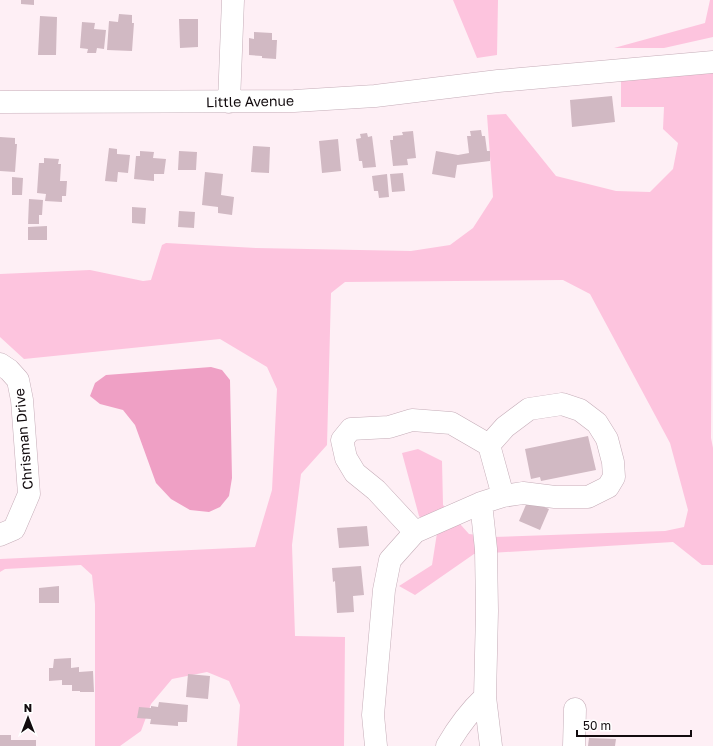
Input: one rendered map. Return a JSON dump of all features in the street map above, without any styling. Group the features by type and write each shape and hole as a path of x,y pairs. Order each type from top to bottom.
{"street":[{"path":"229,102 233,0"},
{"name":"Little Avenue","path":"0,102 294,101 375,96 498,81 713,62"},
{"name":"Chrisman Drive","path":"0,364 9,370 18,380 22,400 29,494 14,529 0,535"},
{"path":"376,746 373,715 384,590 390,560 415,532 481,504 503,496 523,493 555,497 588,497 608,488 614,477 614,462 607,439 597,423 580,410 562,404 530,409 505,427 489,445"},
{"path":"415,532 376,490 356,473 346,458 342,440 351,429 389,427 412,420 451,423 489,445 503,496"},
{"path":"481,504 486,549 487,611 485,697 491,746"},
{"path":"447,746 459,726 485,697"},
{"path":"574,746 575,709"}],"shaded area":[{"path":"453,0 498,0 497,55 477,58"},
{"path":"710,0 713,0 713,37 664,48 614,48 705,23"},
{"path":"713,71 711,438 713,448 713,565 702,565 673,542 474,554 415,595 399,586 432,565 437,533 419,516 402,453 418,449 442,461 443,505 469,534 493,537 665,531 684,527 688,510 670,443 590,294 563,280 345,282 331,293 327,445 301,474 292,545 295,636 345,637 344,746 237,746 240,705 229,681 207,672 172,679 151,704 141,731 120,746 95,746 95,604 92,575 81,565 5,569 0,572 0,559 255,547 272,490 277,389 267,367 220,339 24,359 0,337 0,274 90,270 143,281 151,280 162,245 166,243 256,248 411,251 450,245 473,228 493,197 487,115 506,114 556,176 616,191 650,192 673,169 678,143 663,129 664,107 621,107 621,80"},
{"path":"211,367 222,370 230,380 232,478 229,496 220,507 209,512 190,510 171,499 156,483 135,425 123,410 100,404 90,396 95,383 106,375"}],"building":[{"path":"21,0 34,0 34,5 21,4"},
{"path":"119,14 132,15 132,23 134,23 132,51 107,50 109,21 118,22"},
{"path":"40,16 57,17 56,55 38,55"},
{"path":"179,19 198,19 198,47 180,48"},
{"path":"82,22 95,23 94,29 106,30 104,49 97,48 96,53 87,53 88,49 80,48"},
{"path":"254,32 272,33 272,40 277,40 276,59 249,55 249,38 254,39"},
{"path":"612,96 615,122 572,127 570,100"},
{"path":"481,130 482,136 485,136 487,151 490,151 490,161 457,165 455,178 432,174 436,151 458,155 469,153 467,136 471,136 470,131"},
{"path":"413,131 416,158 407,159 408,165 393,166 390,140 393,140 393,136 403,135 402,132"},
{"path":"367,133 368,137 372,136 376,167 363,168 362,161 359,161 356,139 361,138 360,134"},
{"path":"0,137 15,138 15,144 17,144 15,172 0,171"},
{"path":"338,139 341,171 322,173 319,141"},
{"path":"253,146 270,147 269,173 251,172"},
{"path":"109,148 117,149 117,154 130,155 128,173 118,172 117,182 105,181"},
{"path":"140,151 154,152 153,158 166,159 164,174 154,174 154,181 134,179 136,156 140,156"},
{"path":"179,151 197,152 196,170 178,170"},
{"path":"44,158 59,159 58,164 61,164 60,181 67,181 66,196 62,196 62,202 45,201 46,194 37,193 39,163 44,163"},
{"path":"205,172 223,174 221,195 234,197 232,215 218,213 218,207 202,205"},
{"path":"403,173 405,191 392,192 390,174"},
{"path":"387,174 389,197 379,198 378,191 374,191 372,176"},
{"path":"12,177 23,178 22,195 12,195"},
{"path":"29,199 43,200 42,215 39,215 39,224 28,224"},
{"path":"132,207 146,208 145,224 132,223"},
{"path":"179,211 195,212 194,228 178,227"},
{"path":"47,226 47,240 28,240 28,227"},
{"path":"588,436 596,470 541,481 540,477 531,479 525,449"},
{"path":"528,500 549,509 540,530 519,521"},
{"path":"367,526 369,546 339,548 337,528"},
{"path":"361,566 364,595 353,596 354,612 337,613 335,581 333,582 332,568"},
{"path":"59,586 59,603 39,603 39,588"},
{"path":"71,658 71,668 79,667 79,672 93,671 94,692 72,691 72,685 62,685 62,680 49,681 49,668 53,668 54,659"},
{"path":"188,674 210,676 208,699 186,697"},
{"path":"159,702 188,705 187,722 178,722 178,726 150,724 151,719 137,718 139,707 158,707"},
{"path":"0,735 11,735 11,740 36,740 36,746 0,746"},
{"path":"589,738 616,739 615,746 588,746"}]}
